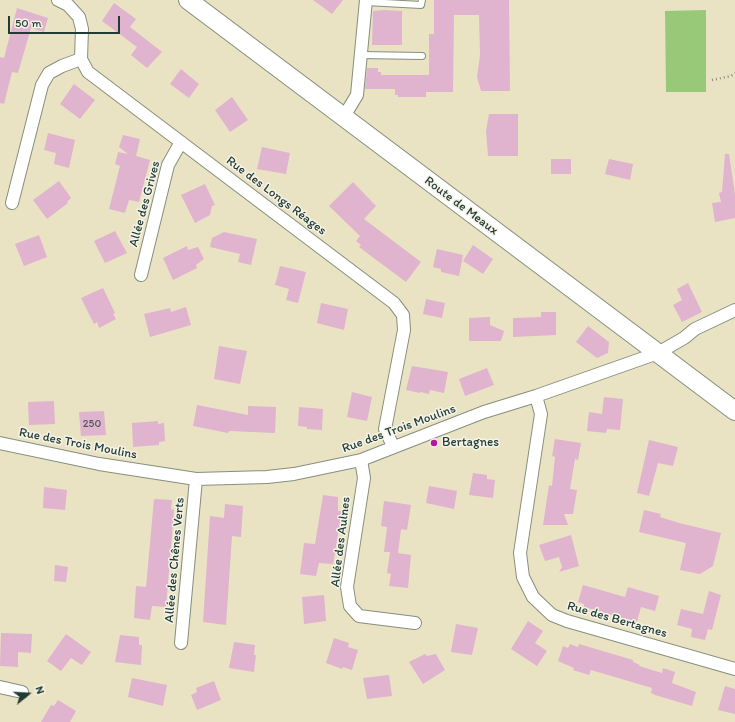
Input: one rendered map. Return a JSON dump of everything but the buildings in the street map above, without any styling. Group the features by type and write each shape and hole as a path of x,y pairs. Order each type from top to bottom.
{"main road":[{"name":"Route de Meaux","path":"188,0 343,118 735,411"}],"street":[{"path":"12,204 42,85 49,72 81,59 82,29 79,17 68,5 58,0"},
{"path":"343,118 357,94 366,1"},
{"name":"Rue des Longs Réages","path":"81,59 88,72 394,303 403,315 404,330 385,429 393,446"},
{"name":"Allée des Grives","path":"141,275 168,165 181,142"},
{"name":"Rue des Trois Moulins","path":"0,443 98,464 196,479 267,478 294,474 361,460 393,446 484,412 536,396 658,353 684,338 695,329 735,310"},
{"name":"Rue des Bertagnes","path":"536,396 541,414 520,553 523,577 533,597 552,615 567,621 735,668"},
{"name":"Allée des Aulnes","path":"361,460 364,478 347,587 350,606 359,616 415,623"},
{"name":"Allée des Chênes Verts","path":"181,643 196,479"},
{"path":"0,687 22,692"}],"lane":[{"path":"366,1 421,4 422,0"},
{"path":"361,55 422,56"}],"path":[{"path":"712,80 731,76 735,73"}],"green space":[{"path":"706,10 706,92 666,92 665,11"}],"place":[{"name":"Bertagnes","path":"434,443"}]}
